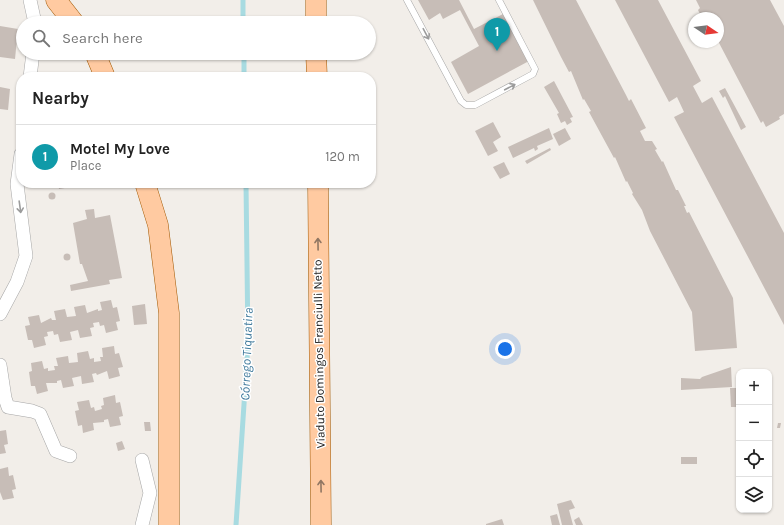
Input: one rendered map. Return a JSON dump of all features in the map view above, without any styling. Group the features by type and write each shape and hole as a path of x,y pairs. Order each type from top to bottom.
{"main road":[{"path":"56,0 69,16"},
{"path":"72,0 80,16"},
{"path":"316,0 316,16"},
{"path":"98,60 103,72"},
{"path":"316,60 317,72"},
{"path":"147,188 158,225 169,313 169,525"},
{"name":"Viaduto Domingos Franciulli Netto","path":"318,188 321,525"}],"street":[{"path":"30,0 33,16"},
{"path":"31,72 32,60"},
{"path":"0,314 17,282 26,256 18,188"},
{"path":"0,365 5,398 8,407 32,411 40,414 56,451 70,456"},
{"path":"142,460 150,493 142,525"}],"lane":[{"path":"407,0 461,101 466,105 475,105 533,74 535,69 499,0"}],"building":[{"path":"418,0 459,0 474,29 503,14 529,61 468,94 451,62 479,46 460,10 443,19 440,13 429,20"},
{"path":"533,0 576,0 629,101 631,99 646,128 640,131 645,141 652,141 657,149 655,150 662,162 663,161 676,190 678,190 686,206 684,206 687,213 689,212 733,298 737,348 695,351 692,312 650,231 642,210 632,194 633,193 627,181 626,182 615,157 614,158 589,112 591,111 584,99 583,100 571,71 569,72"},
{"path":"615,0 658,0 701,81 693,86 702,103 712,97 784,233 784,325 674,117 684,112 677,97 669,102"},
{"path":"696,0 770,0 784,26 784,114 779,117 780,119 766,127 763,121 761,123 722,48 724,48 724,12 699,12 698,10 700,8"},
{"path":"0,26 16,29 15,59 0,57"},
{"path":"554,81 573,117 570,118 572,122 567,125 565,121 561,123 557,114 559,113 544,87"},
{"path":"0,87 10,89 8,110 0,109"},
{"path":"725,88 746,127 741,130 725,96 723,98 719,91"},
{"path":"493,122 501,137 493,142 498,151 488,156 475,131"},
{"path":"549,128 553,139 537,146 538,149 535,151 534,148 513,158 508,147"},
{"path":"565,128 571,139 559,146 553,134"},
{"path":"550,148 551,150 527,164 525,161"},
{"path":"504,162 510,174 500,179 493,167"},
{"path":"52,193 55,196 52,199 49,196"},
{"path":"94,209 95,218 110,215 122,278 109,280 110,284 71,291 70,285 88,281 82,264 80,264 73,223 87,219 85,210"},
{"path":"67,254 70,257 67,260 64,257"},
{"path":"111,300 113,308 117,307 120,321 116,322 118,330 106,333 104,325 100,326 99,322 93,323 94,327 90,328 92,336 80,338 78,330 70,332 72,340 60,342 58,334 54,335 53,331 47,332 48,336 44,337 46,345 34,348 32,340 28,340 25,326 30,325 28,317 39,315 41,323 51,318 52,320 56,320 54,311 65,309 67,317 76,316 74,307 85,305 87,313 98,309 98,311 102,310 100,302"},
{"path":"145,304 147,324 134,325 132,306"},
{"path":"114,346 115,354 119,353 123,367 118,368 120,376 109,379 107,371 97,375 96,373 92,374 94,382 82,384 81,376 72,378 74,386 63,388 61,380 57,381 57,383 46,383 48,391 37,394 35,386 31,386 29,372 32,371 31,363 42,361 44,369 48,368 48,371 55,370 54,366 58,366 56,358 68,356 69,363 78,362 77,353 88,351 90,359 94,358 94,362 101,361 100,357 103,357 102,348"},
{"path":"731,367 732,387 681,390 681,378 700,379"},
{"path":"730,388 736,388 736,407 731,407"},
{"path":"115,395 116,403 120,402 123,416 119,417 121,425 110,427 108,419 104,420 104,422 93,423 94,430 83,433 82,425 78,426 75,411 79,410 77,402 89,400 91,408 94,407 95,411 102,409 101,406 104,405 103,398"},
{"path":"144,422 150,422 151,431 145,431"},
{"path":"778,423 781,423 780,428 777,428"},
{"path":"6,430 8,444 4,445 6,453 0,454 0,431"},
{"path":"122,441 125,449 118,451 116,443"},
{"path":"681,457 697,457 697,464 681,464"},
{"path":"8,467 9,476 13,475 16,489 12,490 14,498 3,500 0,492 0,469"},
{"path":"571,500 575,508 569,510 573,525 562,525 557,504"},
{"path":"557,514 560,525 552,525 550,516"},
{"path":"579,517 583,525 576,525 574,520"},
{"path":"502,519 504,525 486,525 486,524"}],"waterway":[{"name":"Córrego Tiquatira","path":"243,0 243,16"},
{"name":"Córrego Tiquatira","path":"244,60 244,72"},
{"name":"Córrego Tiquatira","path":"236,525 248,344 246,188"}],"place":[{"name":"Motel My Love","path":"497,51"}]}
